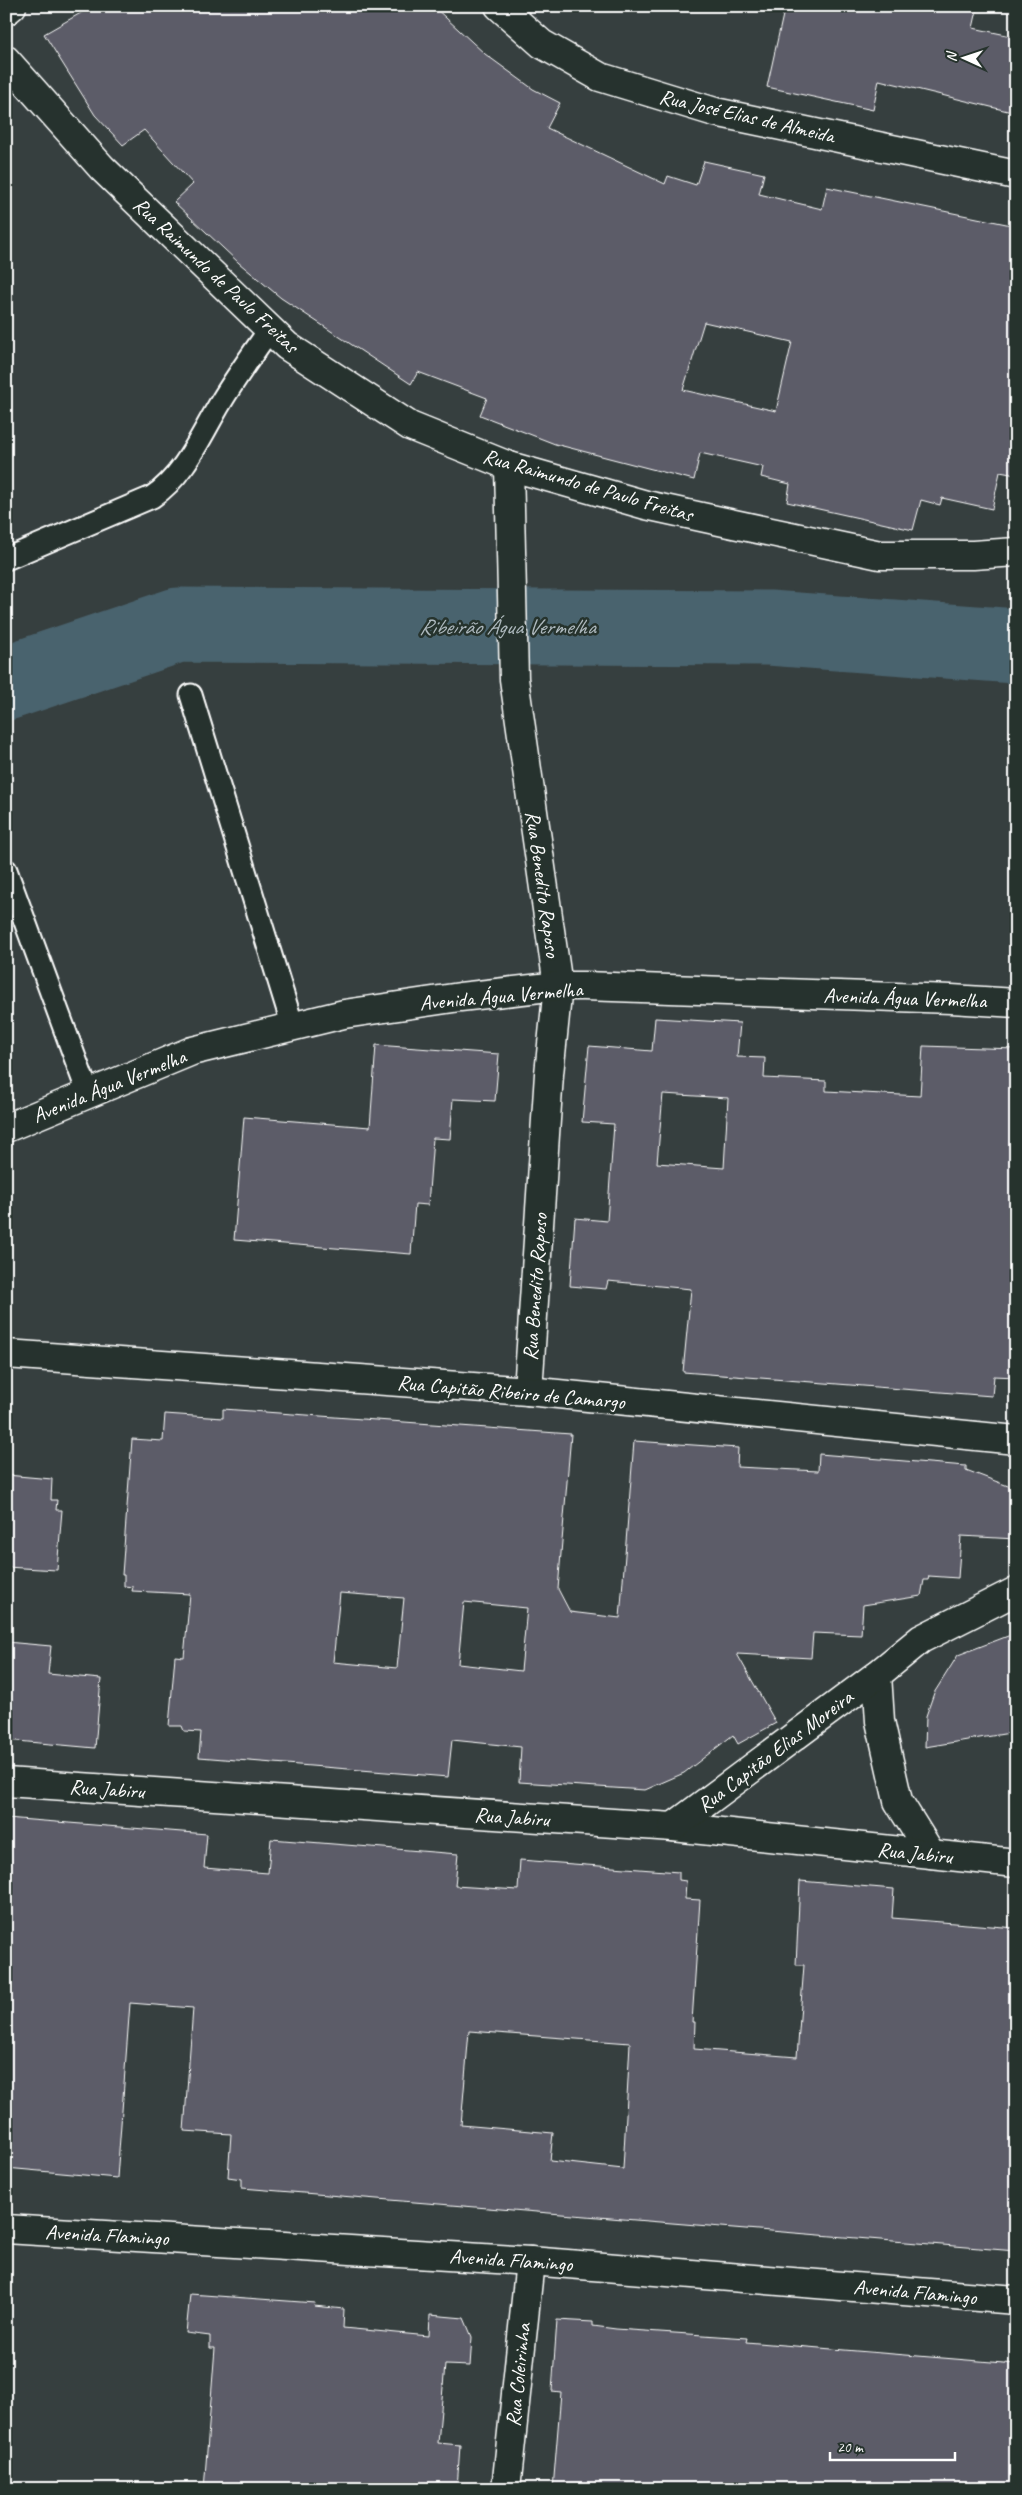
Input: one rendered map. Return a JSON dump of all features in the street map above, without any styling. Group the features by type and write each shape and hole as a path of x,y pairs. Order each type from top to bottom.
{"street":[{"path":"6,11 12,6"},
{"name":"Rua José Elias de Almeida","path":"499,6 542,44 600,77 715,112 1016,174"},
{"name":"Rua Raimundo de Paulo Freitas","path":"6,60 102,168 288,346 410,426 509,466 646,505 880,555 973,555 1016,552"},
{"name":"Rua Benedito Raposo","path":"509,466 514,679 558,986 548,1084 528,1391"},
{"name":"Avenida Água Vermelha","path":"6,1128 192,1051 344,1014 460,997 558,986 941,998 1016,1003"},
{"name":"Rua Capitão Ribeiro de Camargo","path":"6,1354 300,1377 528,1391 1016,1440"},
{"name":"Rua Capitão Elias Moreira","path":"673,1827 877,1675 920,1640 1016,1591"},
{"name":"Rua Capitão Elias Moreira","path":"877,1675 880,1720 898,1801 931,1854"},
{"name":"Rua Jabiru","path":"6,1782 673,1827 1016,1863"},
{"name":"Avenida Flamingo","path":"6,2229 530,2261 1016,2300"},
{"name":"Rua Coleirinha","path":"506,2489 530,2261"}],"lane":[{"path":"6,559 152,497 168,487 242,369 270,329"},
{"path":"192,694 293,1027"},
{"path":"6,870 88,1093"}],"building":[{"path":"93,6 433,6 485,54 533,89 560,103 547,128 665,184 668,176 696,185 704,161 764,174 759,194 822,209 827,187 1016,226 1016,475 1000,472 992,509 942,498 940,505 921,500 913,530 787,502 790,484 761,477 763,467 700,453 694,480 555,444 480,415 487,398 418,372 411,384 281,298 239,263 174,202 193,184 144,130 123,145 95,115 44,34","holes":["704,322 792,342 776,411 683,390"]},
{"path":"785,6 978,6 973,28 1016,37 1016,113 879,80 873,110 767,87"},
{"path":"655,1018 740,1023 737,1057 765,1058 764,1078 826,1081 826,1091 920,1096 923,1046 1016,1049 1013,1138 1016,1138 1016,1377 994,1376 992,1396 683,1372 691,1289 608,1281 606,1289 570,1286 575,1218 607,1221 614,1124 582,1122 589,1046 652,1051","holes":["663,1094 728,1098 724,1168 657,1163"]},
{"path":"376,1045 499,1054 495,1101 453,1099 450,1139 433,1138 428,1205 415,1204 411,1254 234,1240 244,1117 370,1127"},
{"path":"223,1409 571,1434 558,1589 570,1612 620,1618 634,1441 738,1448 737,1467 818,1471 819,1454 966,1466 966,1470 1016,1489 1016,1539 961,1536 958,1578 929,1576 928,1580 924,1580 921,1596 863,1605 861,1635 813,1633 811,1658 737,1654 776,1723 738,1744 733,1735 684,1773 645,1790 519,1782 521,1747 452,1740 448,1777 199,1757 201,1732 184,1731 182,1726 169,1726 175,1656 184,1657 190,1594 132,1591 133,1587 124,1586 124,1575 122,1575 132,1439 163,1441 165,1414 223,1418","holes":["340,1593 404,1598 397,1668 333,1662","464,1602 527,1608 521,1671 458,1664"]},
{"path":"6,1475 52,1479 51,1500 57,1500 56,1510 62,1510 57,1570 6,1567"},
{"path":"1016,1633 1016,1732 925,1747 926,1716 934,1693 958,1655"},
{"path":"6,1642 51,1646 48,1674 101,1679 95,1748 6,1740"},
{"path":"6,1818 207,1834 204,1868 268,1873 271,1839 458,1854 455,1886 518,1890 520,1860 679,1872 679,1880 686,1881 685,1899 700,1900 692,2022 695,2022 694,2049 797,2057 804,1965 796,1965 800,1881 894,1889 892,1918 1016,1928 1016,2251 242,2188 242,2179 228,2177 231,2134 184,2131 193,2008 130,2003 117,2178 6,2168","holes":["469,2031 630,2043 623,2169 550,2161 553,2133 461,2125"]},
{"path":"190,2294 315,2303 314,2306 344,2309 343,2328 429,2336 430,2315 464,2318 472,2337 470,2366 445,2365 438,2443 460,2445 457,2489 204,2489 215,2348 210,2348 210,2336 186,2333"},
{"path":"557,2320 593,2322 593,2326 616,2329 747,2338 746,2342 1016,2364 1016,2489 553,2489 561,2392 552,2391"}],"waterway":[{"name":"Ribeirão Água Vermelha","path":"6,683 178,625 769,628 1016,646"}]}
